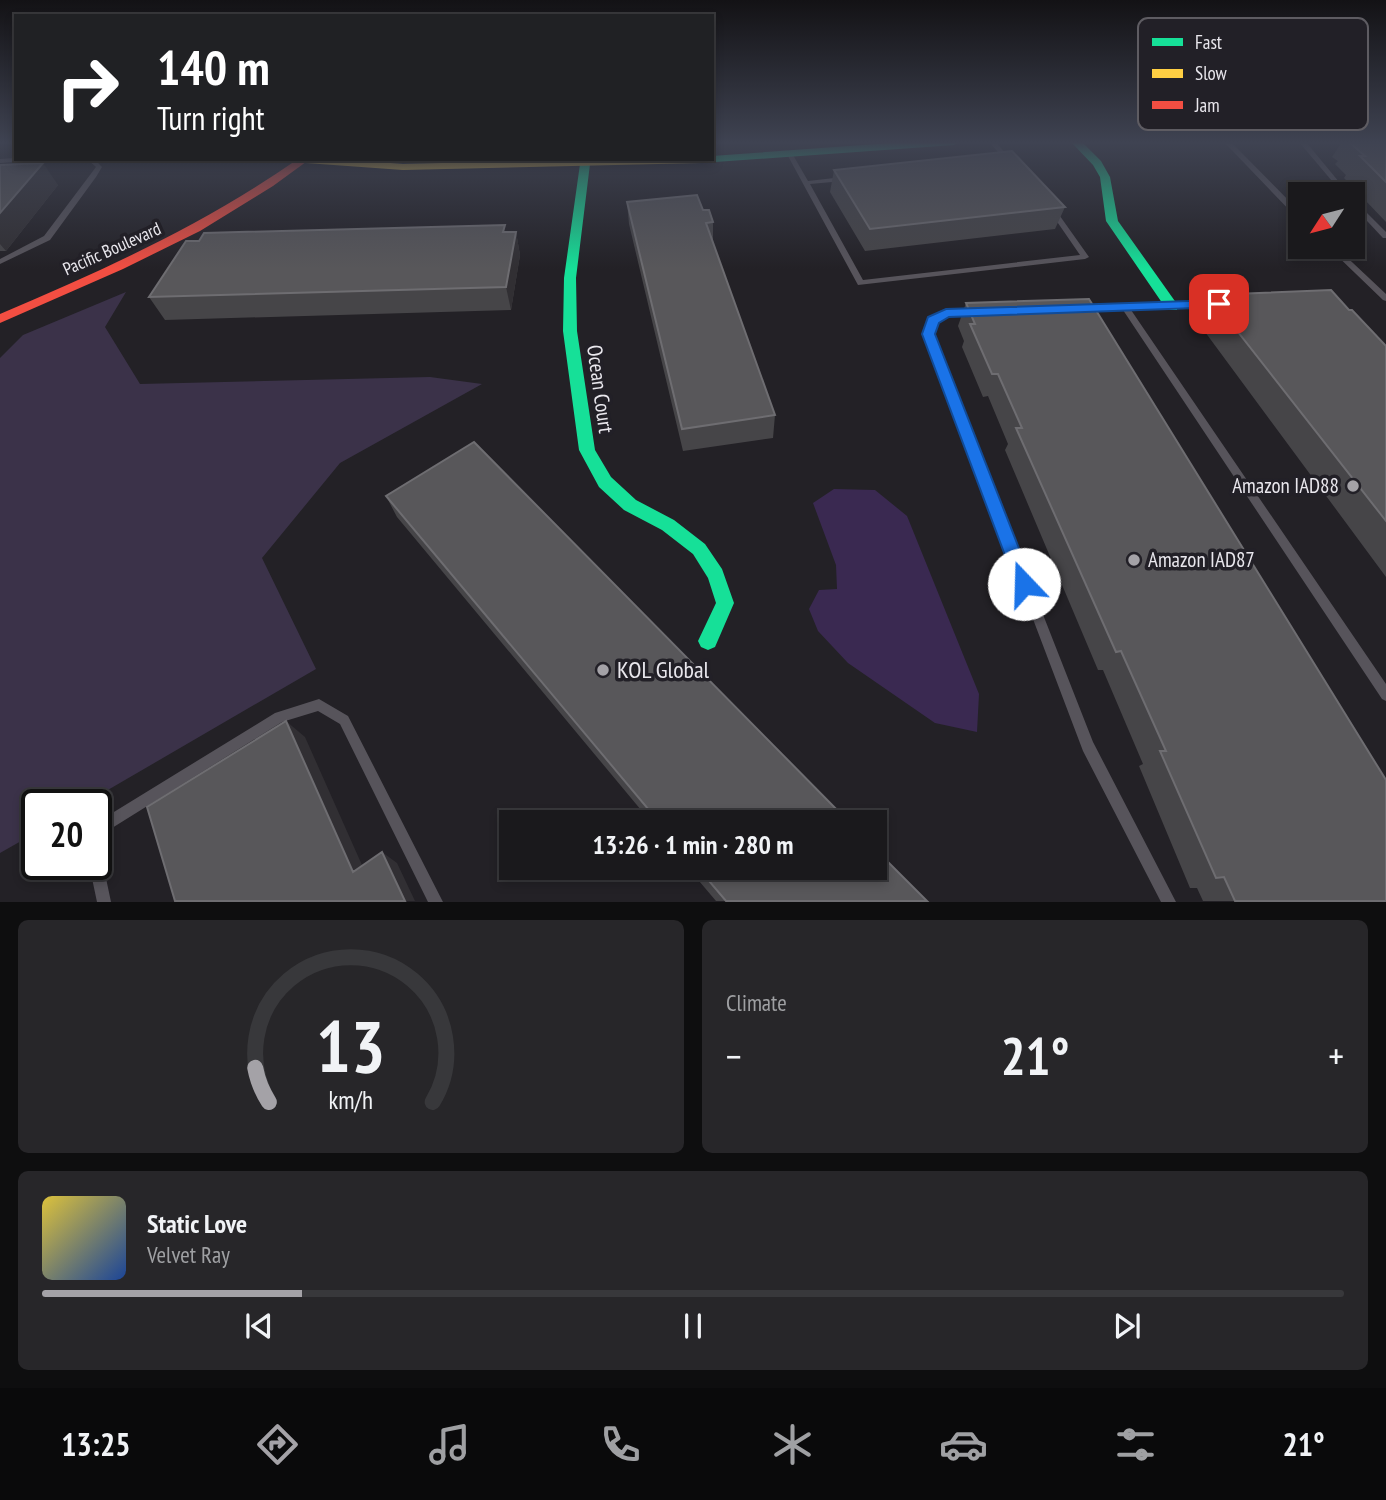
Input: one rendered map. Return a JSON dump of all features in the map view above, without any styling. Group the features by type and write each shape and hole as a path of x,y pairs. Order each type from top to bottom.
{"street":[{"name":"Pacific Boulevard","path":"0,303 188,221 247,184"},
{"name":"Pacific Boulevard","path":"0,319 198,231 247,202 270,184"},
{"name":"Ocean Court","path":"582,184 570,278 570,331 587,450 605,482 630,505 668,525 699,549 716,575 725,603 708,641"},
{"path":"1106,184 1112,221 1172,307"}],"lane":[{"path":"0,262 47,238 88,184"},
{"path":"806,184 861,283 1085,257 1050,206"},
{"path":"1269,184 1288,204"},
{"path":"1365,214 1386,236"},
{"path":"1345,259 1386,298"},
{"path":"1071,310 1224,304"},
{"path":"1126,308 1386,695"},
{"path":"988,312 946,313 933,320 929,334 1088,746 1169,901"},
{"path":"112,821 279,717 319,705 344,720 436,901"},
{"path":"99,880 104,901"}],"shaded area":[{"path":"126,292 105,327 140,384 430,377 482,384 340,463 262,558 316,669 110,789 21,789 21,841 0,853 0,358 23,335"},
{"path":"834,489 875,490 907,516 979,694 977,732 935,723 848,663 818,631 809,609 819,590 837,589 836,565 813,503"}],"building":[{"path":"0,184 25,184 0,213"},
{"path":"843,184 1043,184 1065,207 870,229"},
{"path":"697,195 703,210 709,210 713,222 706,223 775,415 682,429 627,202"},
{"path":"505,225 503,232 516,232 506,287 149,297 186,241 199,241 204,233"},
{"name":"Amazon IAD88","path":"1331,290 1386,346 1386,521 1209,295"},
{"name":"Amazon IAD87","path":"1089,299 1386,780 1386,901 1235,901 1224,877 1216,878 1160,751 1166,751 1121,651 1116,652 1016,428 1022,428 998,374 992,374 970,324 975,324 966,303"},
{"name":"KOL Global","path":"474,442 837,810 649,810 386,496"},
{"path":"286,721 353,872 382,852 405,901 175,901 147,807"},
{"path":"887,861 927,901 726,901 708,880 887,880"}],"traffic: fast":[{"path":"582,184 570,278 570,331 587,450 605,482 630,505 668,525 699,549 716,575 725,603 708,641"},
{"path":"1106,184 1112,221 1172,307"}],"traffic: jam":[{"path":"0,319 158,248 270,184"}],"place":[{"name":"Amazon IAD88","path":"1353,486"},
{"name":"Amazon IAD87","path":"1134,560"},
{"name":"KOL Global","path":"603,670"}],"route":[{"path":"1024,584 929,334 933,320 946,313 1219,304"}]}
